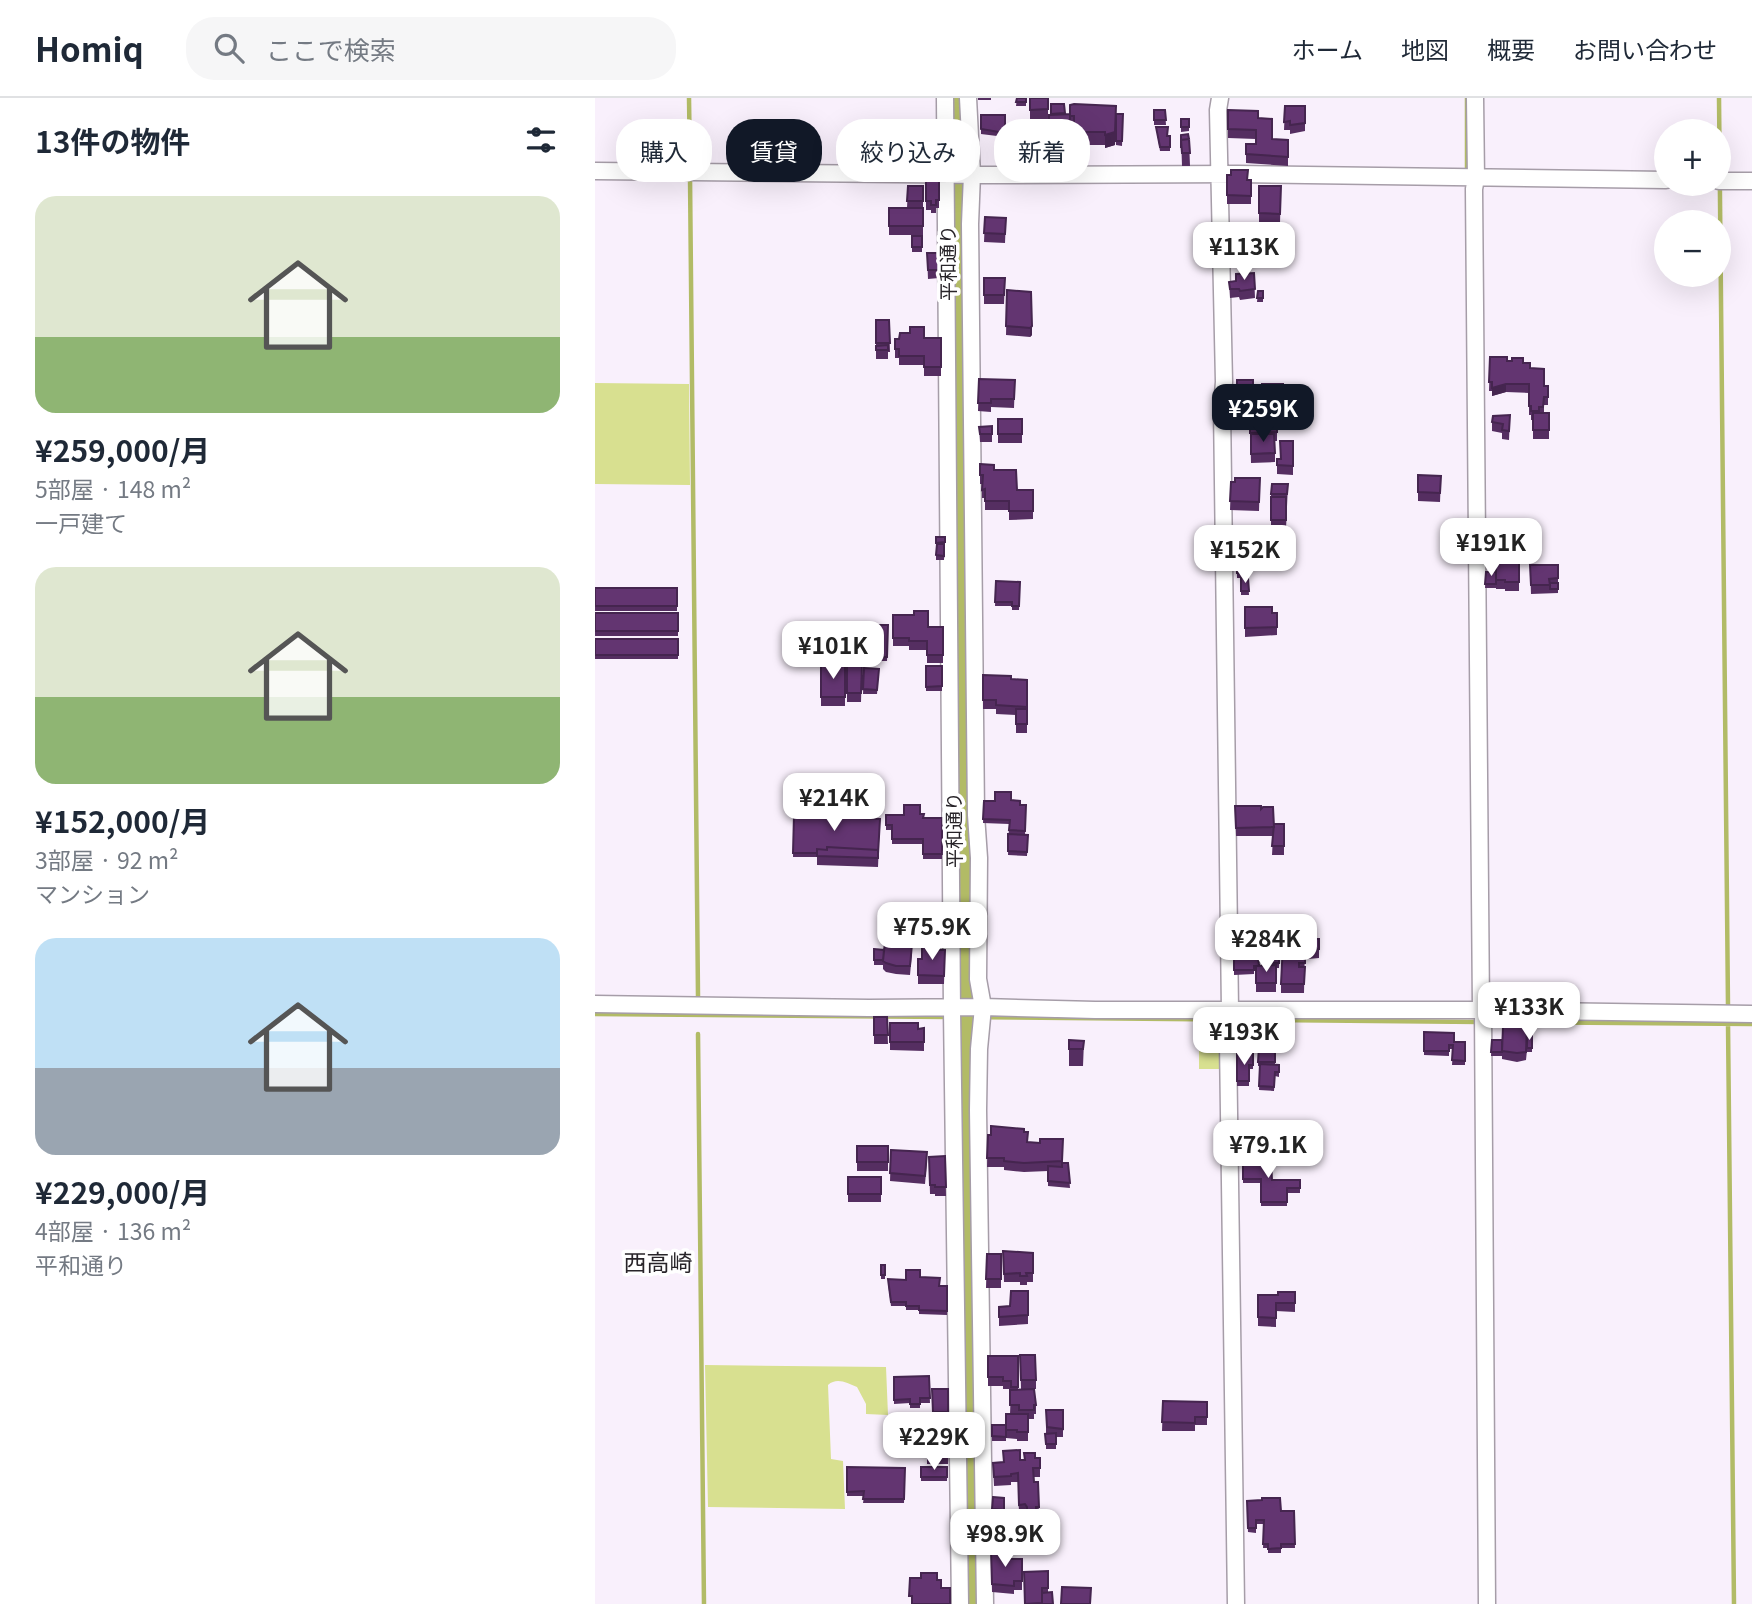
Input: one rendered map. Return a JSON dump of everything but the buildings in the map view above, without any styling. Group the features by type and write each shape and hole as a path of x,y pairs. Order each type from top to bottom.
{"street":[{"name":"平和通り","path":"945,98 946,119"},
{"path":"968,98 969,119"},
{"path":"1220,98 1216,175 1230,1016 1228,1042 1236,1604"},
{"path":"1475,98 1471,178 1474,189 1487,1604"},
{"path":"595,171 836,173"},
{"path":"980,174 1238,174 1654,180"},
{"path":"1731,181 1752,181"},
{"name":"平和通り","path":"948,182 960,1604"},
{"path":"970,182 976,815 979,858 978,966 982,1013 978,1110 985,1604"},
{"path":"595,1003 1230,1016 1752,1014"}],"green space":[{"path":"595,383 689,384 690,485 595,484"},
{"path":"1199,1033 1219,1033 1219,1069 1199,1069"},
{"path":"705,1365 886,1367 888,1415 866,1414 866,1404 857,1387 838,1381 828,1385 831,1459 843,1461 845,1509 708,1507"}],"waterway":[{"path":"689,98 689,119"},
{"path":"958,98 973,1604"},
{"path":"1467,98 1467,174"},
{"path":"1719,98 1728,1006"},
{"path":"690,182 698,996"},
{"path":"595,1014 948,1017"},
{"path":"956,1017 1480,1022"},
{"path":"1488,1022 1752,1024"},
{"path":"1728,1023 1734,1604"},
{"path":"698,1034 704,1604"}],"district":[{"name":"西高崎","path":"658,1261"}]}
